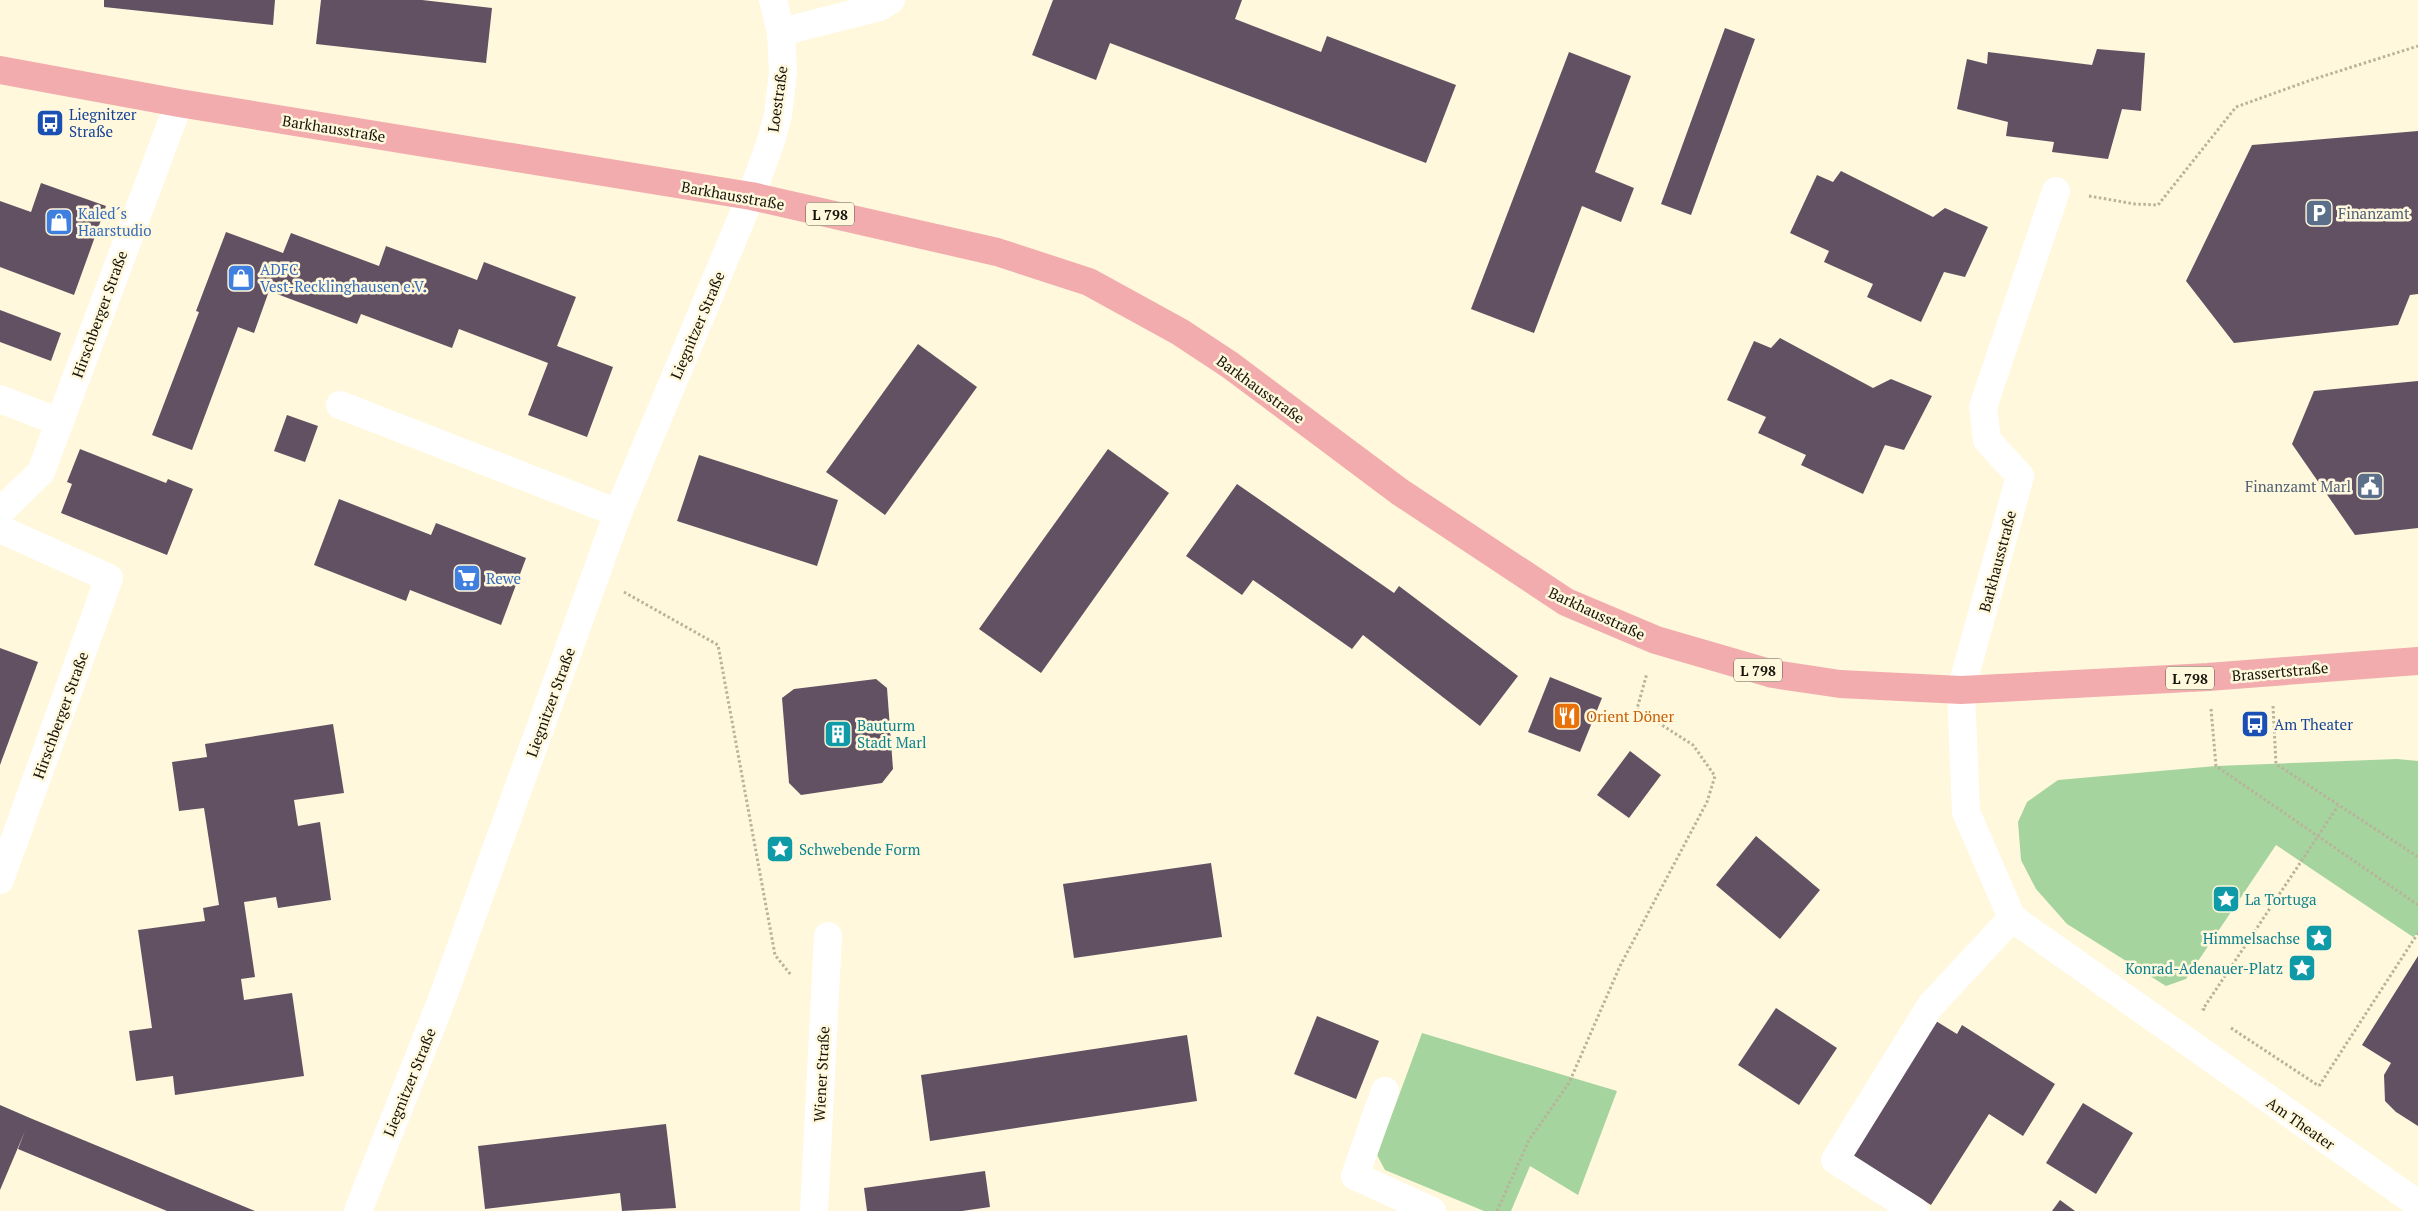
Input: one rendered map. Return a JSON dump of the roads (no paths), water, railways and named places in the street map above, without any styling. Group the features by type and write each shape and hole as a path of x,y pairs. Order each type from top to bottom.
{"main road":[{"name":"Barkhausstraße","path":"0,70 179,103 751,196 997,252 1089,282 1180,332 1230,365 1400,492 1566,602 1656,640 1773,674 1840,684 1962,690"},
{"name":"Brassertstraße","path":"1962,690 2208,677 2418,661"}],"street":[{"name":"Loestraße","path":"751,196 772,141 778,115 782,72 781,32 774,0"},
{"path":"781,32 880,6 891,0"},
{"name":"Hirschberger Straße","path":"0,512 41,472 179,103"},
{"name":"Barkhausstraße","path":"1962,690 2020,476 1987,440 1983,407 2056,191"},
{"name":"Liegnitzer Straße","path":"358,1211 442,999 618,513 751,196"},
{"path":"0,399 59,422"},
{"path":"340,405 618,513"},
{"name":"Hirschberger Straße","path":"0,529 109,578 0,880"},
{"path":"1915,1211 1835,1160 1931,1005 2012,918 1966,812 1962,690"},
{"name":"Am Theater","path":"2012,918 2413,1205"},
{"name":"Wiener Straße","path":"814,1211 828,936"},
{"path":"1385,1091 1355,1176 1432,1211"}],"place":[{"name":"Liegnitzer Straße","path":"50,123"},
{"name":"Finanzamt","path":"2319,213"},
{"name":"Kaled´s Haarstudio","path":"59,222"},
{"name":"ADFC Vest-Recklinghausen e.V.","path":"241,278"},
{"name":"Finanzamt Marl","path":"2370,486"},
{"name":"Rewe","path":"467,578"},
{"name":"Orient Döner","path":"1567,716"},
{"name":"Am Theater","path":"2255,724"},
{"name":"Bauturm Stadt Marl","path":"838,734"},
{"name":"Schwebende Form","path":"780,849"},
{"name":"La Tortuga","path":"2226,899"},
{"name":"Himmelsachse","path":"2319,938"},
{"name":"Konrad-Adenauer-Platz","path":"2302,968"}]}
